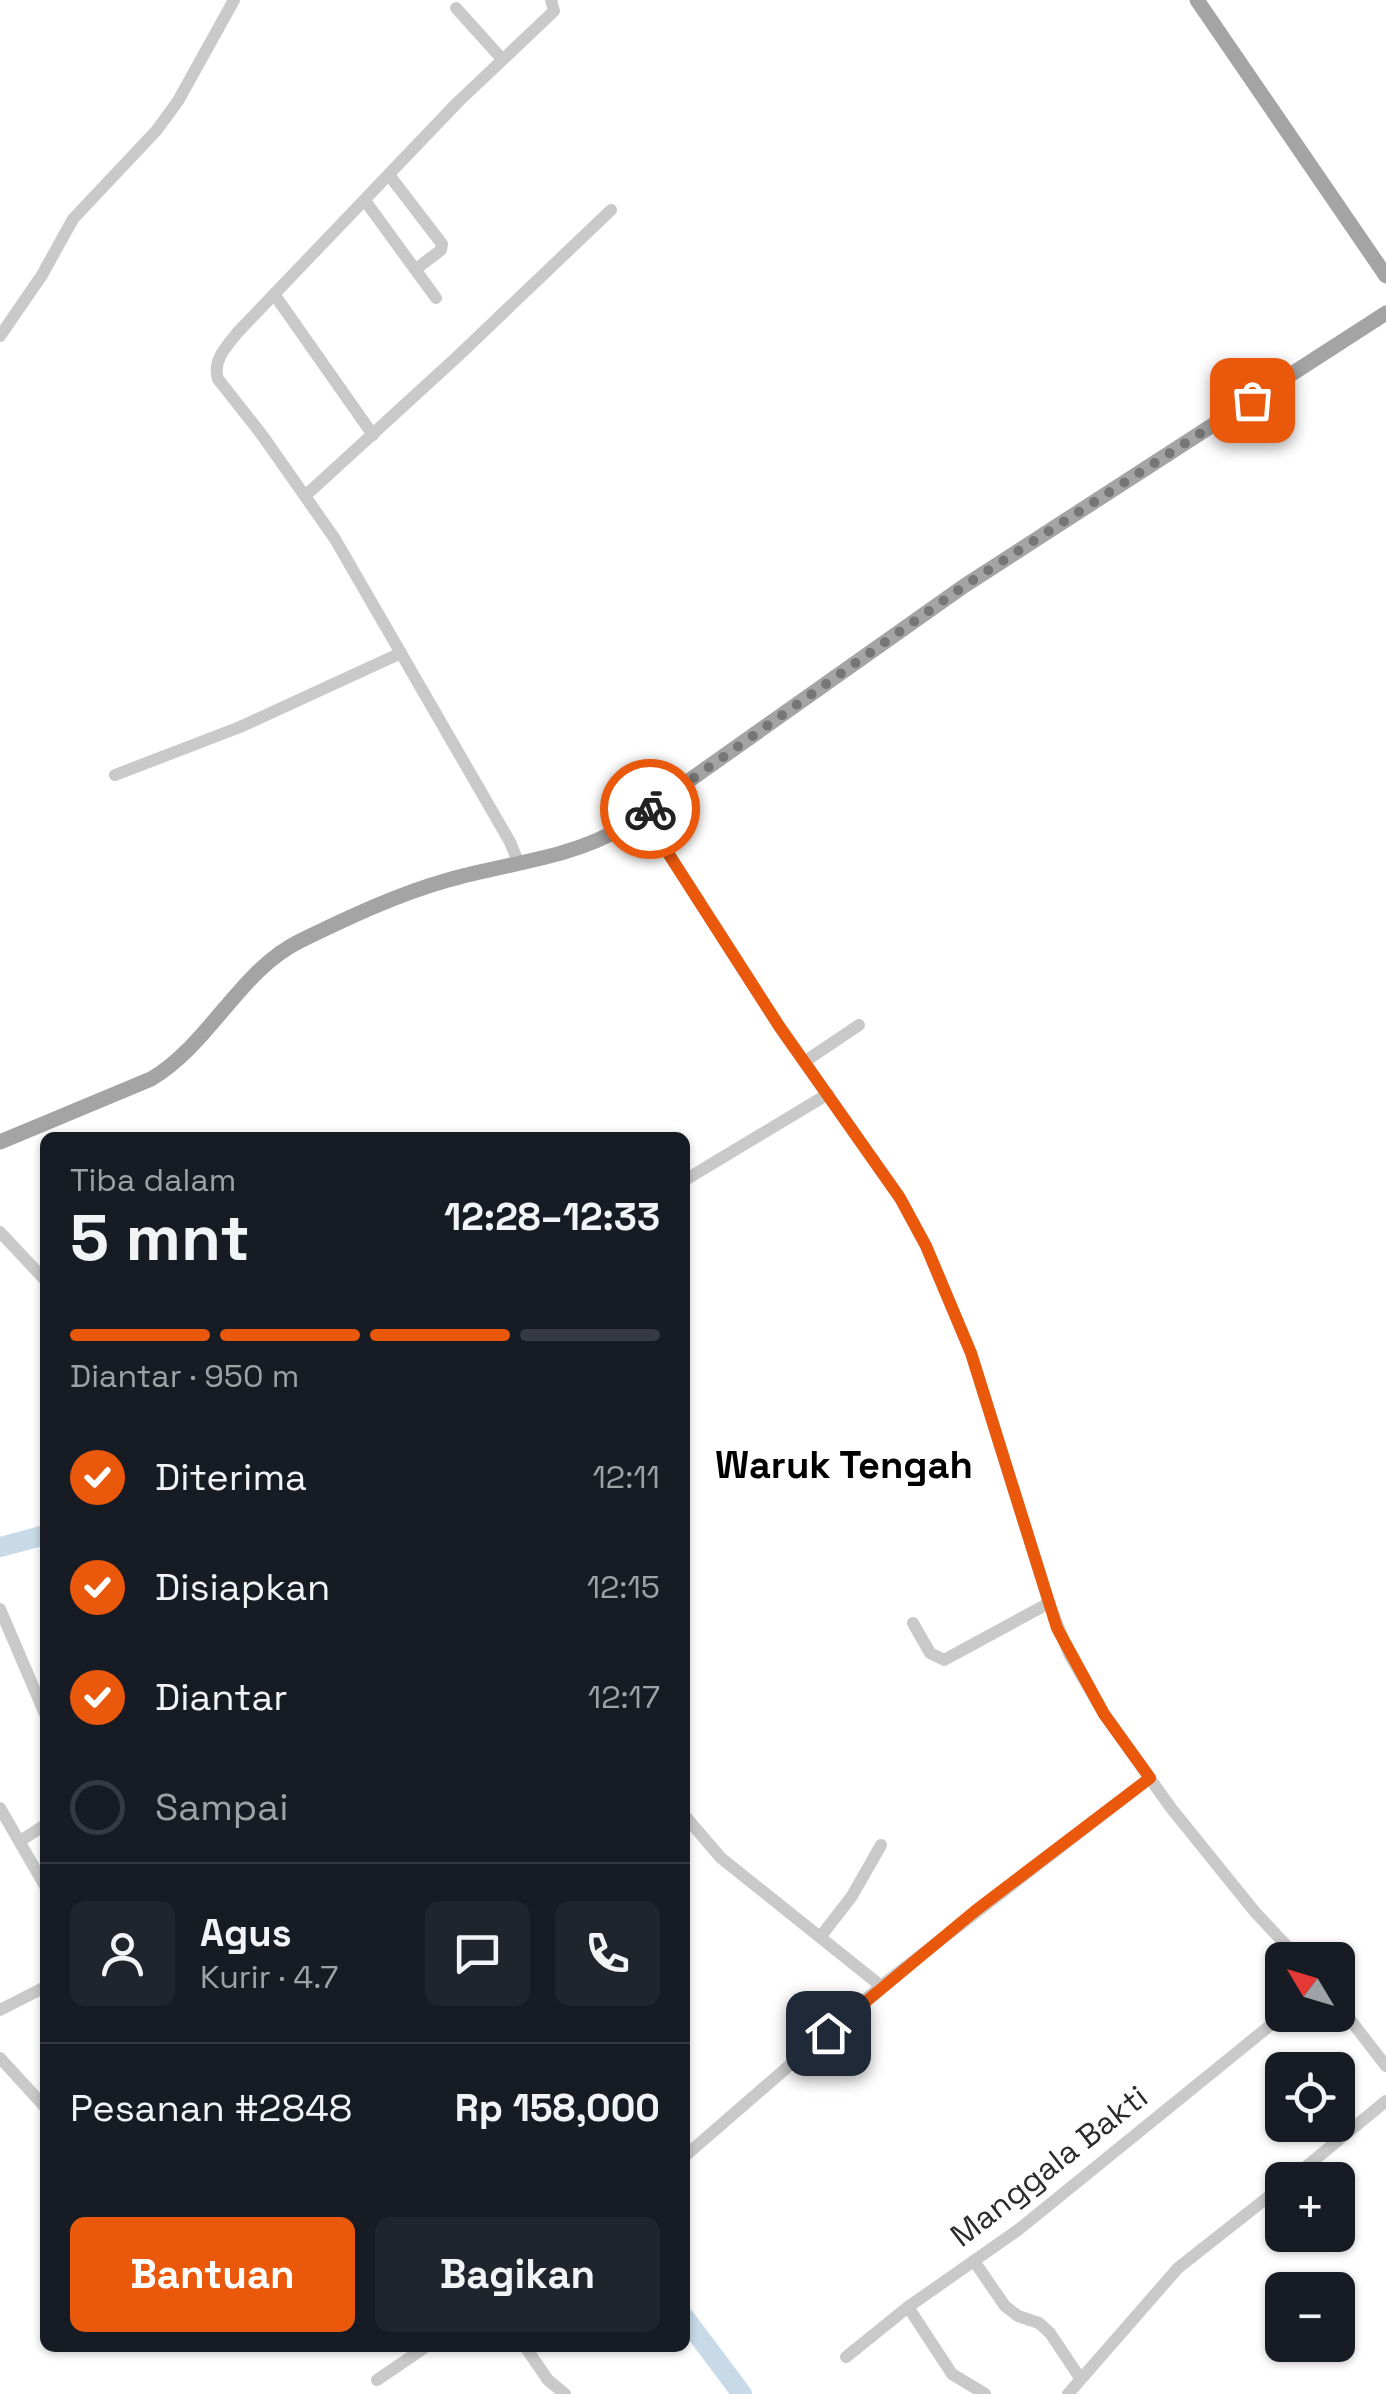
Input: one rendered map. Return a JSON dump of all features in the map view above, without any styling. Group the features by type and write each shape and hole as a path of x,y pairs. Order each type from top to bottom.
{"main road":[{"path":"1197,0 1386,276"},
{"path":"0,1142 168,1069 195,1046 260,969 302,940 418,889 595,842 643,814 964,586 1386,312"}],"street":[{"path":"0,336 42,275 73,219 156,131 178,101 234,0"},
{"path":"519,864 345,556 215,370 223,350 274,294 502,59 554,11 551,0"},
{"path":"456,8 502,59"},
{"path":"389,175 441,240 441,250 416,269"},
{"path":"366,202 436,298"},
{"path":"305,496 610,210"},
{"path":"274,294 374,435"},
{"path":"115,775 240,727 401,653"},
{"path":"643,814 804,1062 900,1198 971,1353 1048,1604 1069,1654 1104,1714 1150,1778 1284,1942"},
{"path":"804,1062 859,1025"},
{"path":"690,1177 828,1094"},
{"path":"0,1232 40,1275"},
{"path":"913,1623 930,1653 944,1660 1048,1604"},
{"path":"0,1609 40,1702"},
{"path":"690,2152 881,1986 1150,1778"},
{"path":"0,1808 40,1877"},
{"path":"690,1822 721,1858 881,1986"},
{"path":"20,1841 40,1828"},
{"path":"821,1936 852,1896 882,1844"},
{"path":"0,2010 40,1990"},
{"path":"1355,2026 1386,2066"},
{"name":"Manggala Bakti","path":"846,2357 908,2307 1018,2230 1265,2030"},
{"path":"0,2058 40,2102"},
{"path":"1312,2162 1386,2101"},
{"path":"1068,2394 1178,2268 1265,2199"},
{"path":"974,2261 1005,2306 1050,2333 1080,2378"},
{"path":"908,2307 952,2374 985,2394"},
{"path":"378,2380 418,2352"},
{"path":"529,2352 548,2380 565,2394"}],"waterway":[{"path":"0,1547 40,1536"},
{"path":"690,2325 742,2394"}],"way so far":[{"path":"650,809 964,586 1252,400"}],"district":[{"name":"Waruk Tengah","path":"844,1465"}],"route":[{"path":"650,809 643,814 779,1026 852,1124 926,1246 971,1353 1057,1628 1104,1714 1150,1778 975,1911 828,2033"}]}
